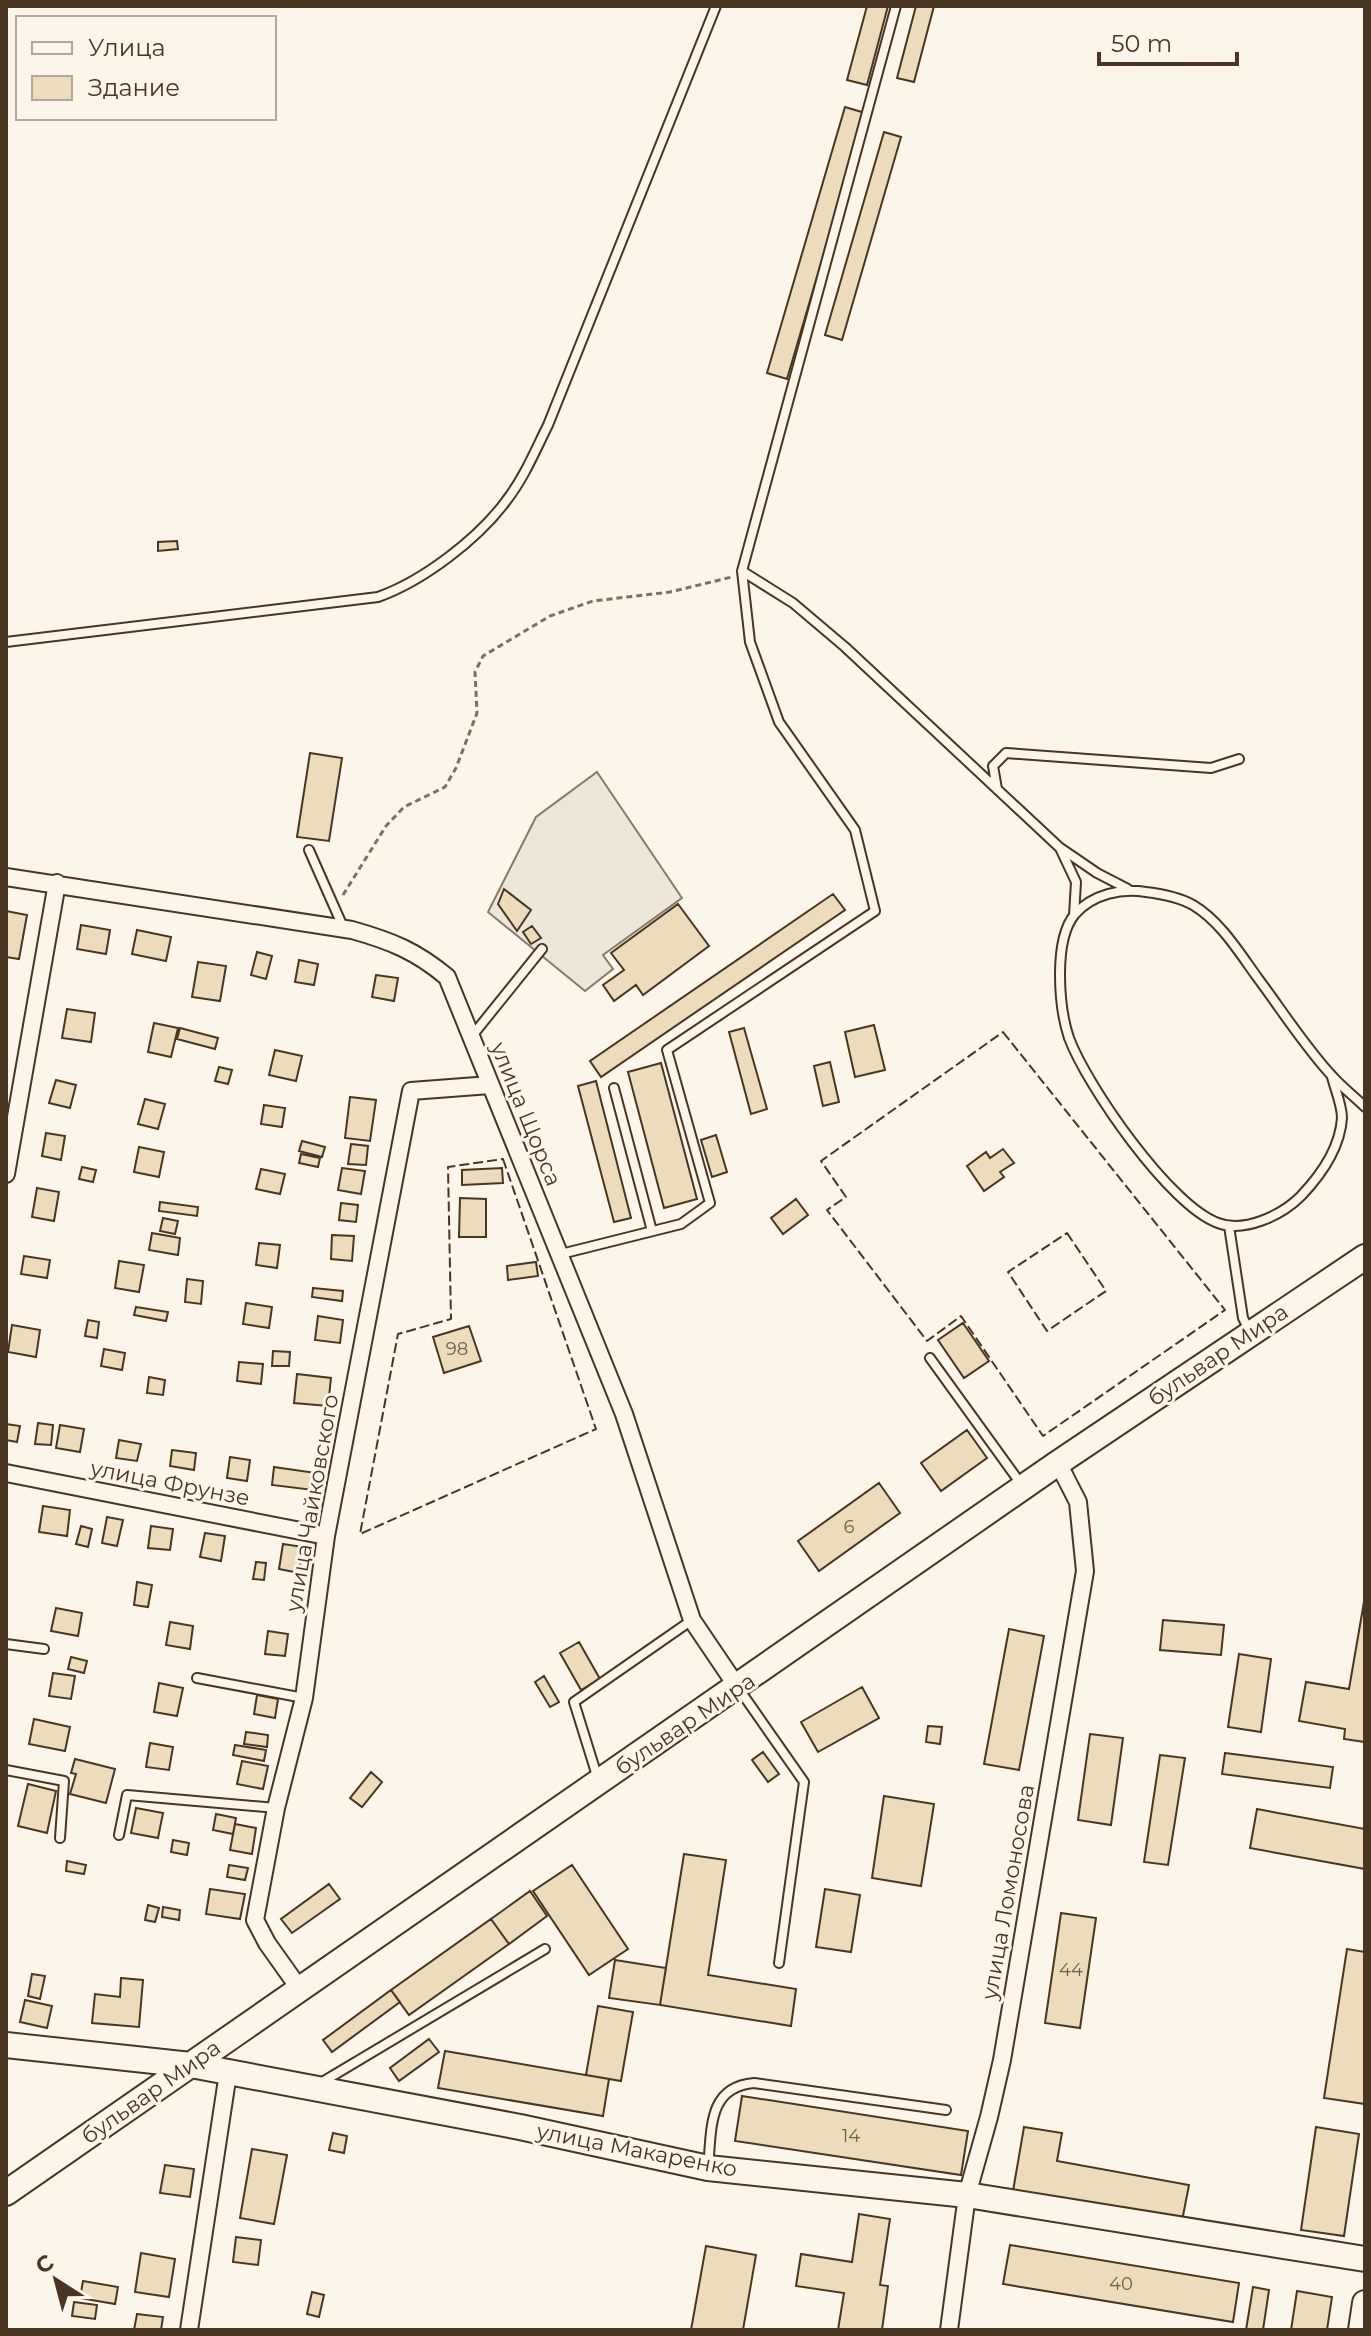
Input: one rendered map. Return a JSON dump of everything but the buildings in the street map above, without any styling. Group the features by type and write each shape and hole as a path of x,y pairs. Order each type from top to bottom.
{"main road":[{"name":"бульвар Мира","path":"6,2193 738,1688 1023,1487 1365,1257"},
{"name":"улица Макаренко","path":"6,2045 191,2065 520,2127 708,2168 967,2195 1365,2259"},
{"path":"1361,2330 1365,2303"}],"street":[{"name":"улица Щорса","path":"6,877 344,929 395,943 426,959 447,977 624,1414 692,1620 738,1688"},
{"path":"6,1174 57,883"},
{"name":"улица Чайковского","path":"299,1988 255,1920 276,1808 304,1698 326,1536 411,1091 490,1085"},
{"name":"улица Ломоносова","path":"949,2330 967,2195 1002,2060 1085,1571 1078,1502 1058,1463"},
{"name":"улица Фрунзе","path":"6,1473 326,1536"},
{"path":"189,2330 228,2073"}],"lane":[{"path":"6,642 378,597 393,592 450,556 471,538 505,503 548,425 716,6"},
{"path":"561,1254 681,1224 710,1203 667,1050 875,911 855,830 779,722 750,642 742,572 896,6"},
{"path":"742,572 793,603 845,647 1059,847 1097,873 1128,889 1166,895 1193,906 1226,936 1332,1077 1365,1107"},
{"path":"998,790 993,766 1006,753 1211,768 1239,759"},
{"path":"1059,847 1076,882 1074,915 1062,944 1060,995 1069,1038 1092,1082 1155,1171 1194,1210 1216,1223 1229,1226 1266,1220 1295,1203 1318,1179 1333,1153 1342,1117 1332,1077"},
{"path":"309,850 344,929"},
{"path":"1074,915 1097,897 1128,889"},
{"path":"471,1037 542,949"},
{"path":"614,1088 652,1231"},
{"path":"1229,1226 1243,1318 1250,1333"},
{"path":"930,1358 1023,1487"},
{"path":"599,1782 574,1702 692,1620"},
{"path":"6,1644 44,1649"},
{"path":"197,1678 304,1698"},
{"path":"738,1688 804,1782 779,1963"},
{"path":"6,1770 64,1781 60,1838"},
{"path":"119,1835 127,1795 276,1808"},
{"path":"312,2088 545,1949"},
{"path":"708,2168 716,2107 727,2091 740,2084 754,2083 946,2110"}],"path":[{"path":"335,908 386,826 404,807 445,787 456,768 477,713 475,672 483,656 550,616 593,601 670,592 742,572"}],"shaded area":[{"path":"597,772 682,898 603,955 613,969 585,991 488,912 536,817"}],"fence":[{"path":"1003,1032 1225,1310 1043,1436 961,1316 927,1341 827,1210 846,1197 821,1161 1003,1032"},
{"path":"503,1159 596,1429 360,1534 398,1334 451,1319 448,1167 503,1159"},
{"path":"1067,1233 1106,1291 1047,1331 1008,1272 1067,1233"}]}
